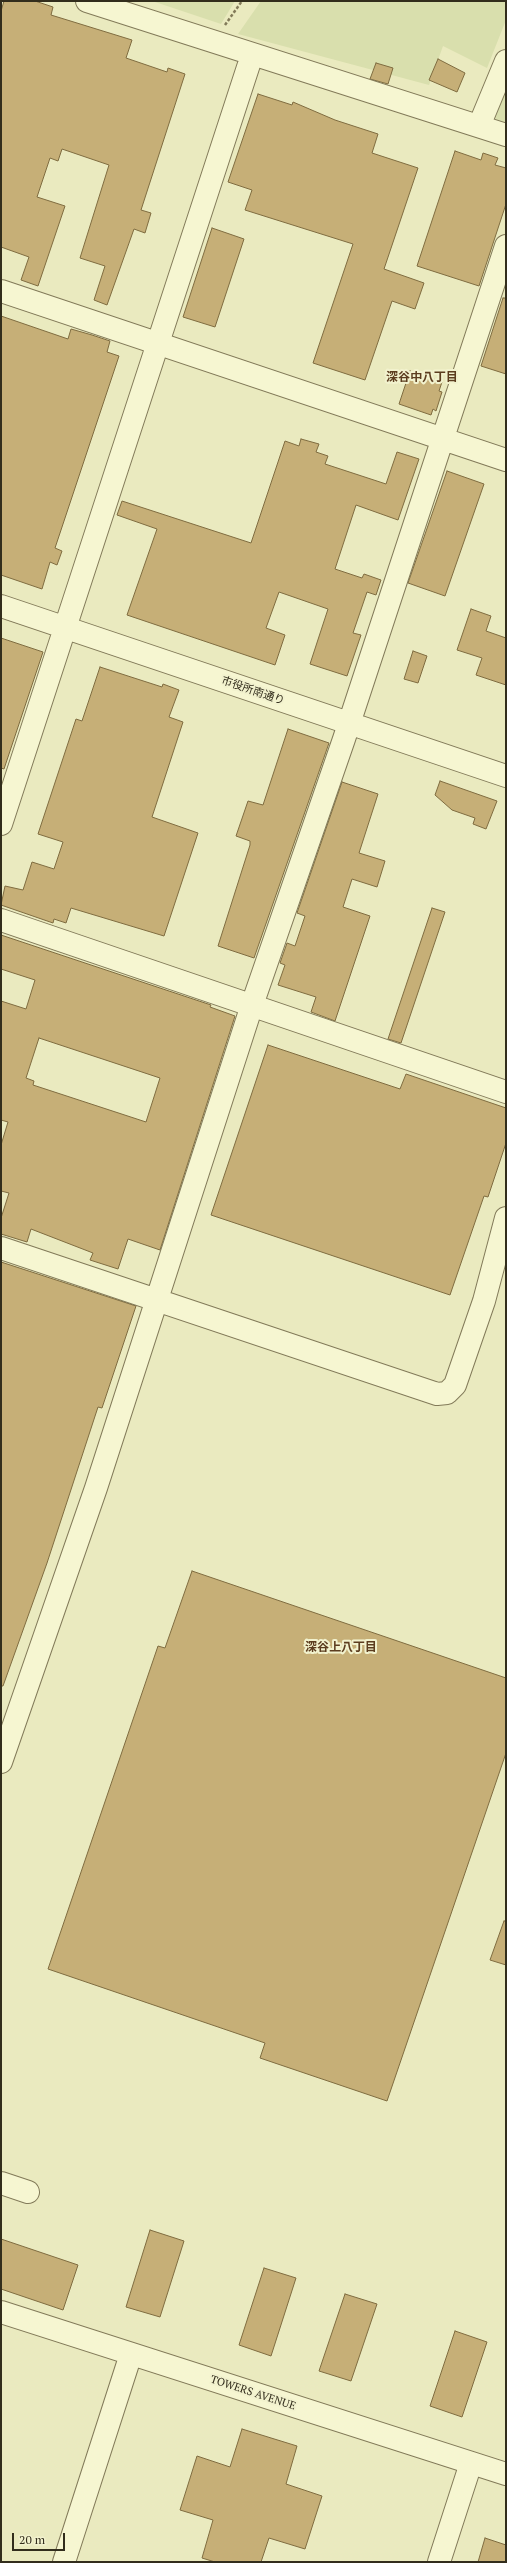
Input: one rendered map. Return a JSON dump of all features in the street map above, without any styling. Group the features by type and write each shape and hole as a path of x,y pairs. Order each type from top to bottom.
{"street":[{"path":"87,1 506,135"},
{"path":"1,824 252,55"},
{"path":"479,126 506,60"},
{"path":"1,1762 96,1488 155,1300 252,1005 349,724 506,246"},
{"path":"1,291 506,460"},
{"name":"市役所南通り","path":"1,606 506,776"},
{"path":"1,920 506,1092"},
{"path":"1,1248 437,1394 447,1393 455,1385 501,1255 506,1218"},
{"path":"1,2183 28,2192"},
{"name":"TOWERS AVENUE","path":"1,2312 506,2474"},
{"path":"64,2562 131,2354"},
{"path":"439,2562 471,2463"}],"path":[{"path":"216,43 242,1"}],"green space":[{"path":"152,1 235,1 221,24"},
{"path":"261,1 506,1 506,20 487,68 443,46 429,85 238,34"},
{"path":"506,76 506,123 493,119"}],"building":[{"path":"4,1 35,1 53,7 51,15 132,40 126,58 167,72 168,68 185,74 141,210 151,213 145,233 134,229 107,305 94,300 105,266 80,258 109,165 62,149 58,161 50,158 37,197 65,206 38,286 21,280 29,257 1,247 1,11"},
{"path":"438,59 465,73 457,92 429,80"},
{"path":"376,63 393,68 388,84 370,79"},
{"path":"258,94 292,105 293,102 335,120 378,134 372,153 418,168 384,269 424,283 415,309 392,301 365,380 313,363 353,244 245,210 252,190 228,182"},
{"path":"455,151 481,160 483,153 498,158 495,165 506,168 506,204 479,286 417,266"},
{"path":"212,228 244,239 215,327 183,317"},
{"path":"503,298 506,298 506,374 481,366"},
{"path":"1,316 68,339 71,329 110,341 107,352 119,356 55,548 62,551 57,565 50,562 42,589 1,575"},
{"path":"410,371 442,382 439,391 442,392 436,411 433,409 431,415 399,404"},
{"path":"301,439 319,444 316,452 328,456 325,464 386,484 397,452 419,459 398,520 356,505 335,569 362,578 364,574 381,580 376,595 367,592 353,633 361,635 347,676 310,664 328,609 279,592 266,628 285,635 275,665 127,615 157,529 117,515 122,501 251,543 285,441 299,446"},
{"path":"447,471 484,484 445,596 408,583"},
{"path":"471,609 491,616 486,631 506,638 506,685 476,675 482,658 457,650"},
{"path":"1,638 43,652 4,769 1,768"},
{"path":"413,651 427,656 418,683 404,679"},
{"path":"100,667 162,687 163,684 179,690 169,717 183,722 152,817 198,833 164,936 71,908 66,923 54,919 53,923 1,905 5,886 23,890 32,862 54,869 63,842 38,834 76,719 82,721"},
{"path":"288,729 329,743 254,958 218,946 250,845 250,841 236,836 248,801 263,805"},
{"path":"440,781 497,801 486,829 473,824 475,818 452,810 435,795"},
{"path":"342,782 378,794 359,853 385,861 377,887 352,879 343,907 370,916 335,1021 311,1012 316,997 278,985 285,965 280,963 287,943 295,946 305,916 297,913"},
{"path":"432,908 445,912 401,1043 388,1039"},
{"path":"1,935 211,1005 210,1007 235,1016 160,1250 128,1239 118,1269 90,1260 93,1253 31,1229 27,1242 1,1234 1,1218 9,1193 1,1191 1,1145 8,1122 1,1120 1,1001 26,1009 35,980 1,969","holes":["39,1038 160,1078 146,1122 33,1085 34,1081 26,1078"]},
{"path":"268,1045 400,1089 406,1074 506,1108 506,1143 488,1197 484,1196 450,1295 211,1215"},
{"path":"1,1262 136,1306 102,1408 98,1407 47,1563 3,1686 1,1686"},
{"path":"192,1571 506,1678 506,1753 387,2101 260,2058 265,2043 48,1969 158,1646 165,1648"},
{"path":"504,1921 506,1921 506,1965 490,1960"},
{"path":"150,2230 184,2241 160,2317 126,2307"},
{"path":"1,2239 78,2265 63,2310 1,2289"},
{"path":"264,2268 296,2278 271,2356 239,2345"},
{"path":"345,2294 377,2304 351,2381 319,2371"},
{"path":"455,2331 487,2342 462,2417 430,2406"},
{"path":"242,2429 297,2446 286,2484 322,2496 305,2549 269,2538 261,2562 215,2562 202,2558 213,2520 180,2510 197,2456 230,2467"},
{"path":"485,2538 506,2545 506,2562 478,2562"}],"district":[{"name":"深谷中八丁目","path":"422,378"},
{"name":"深谷上八丁目","path":"341,1648"}]}
